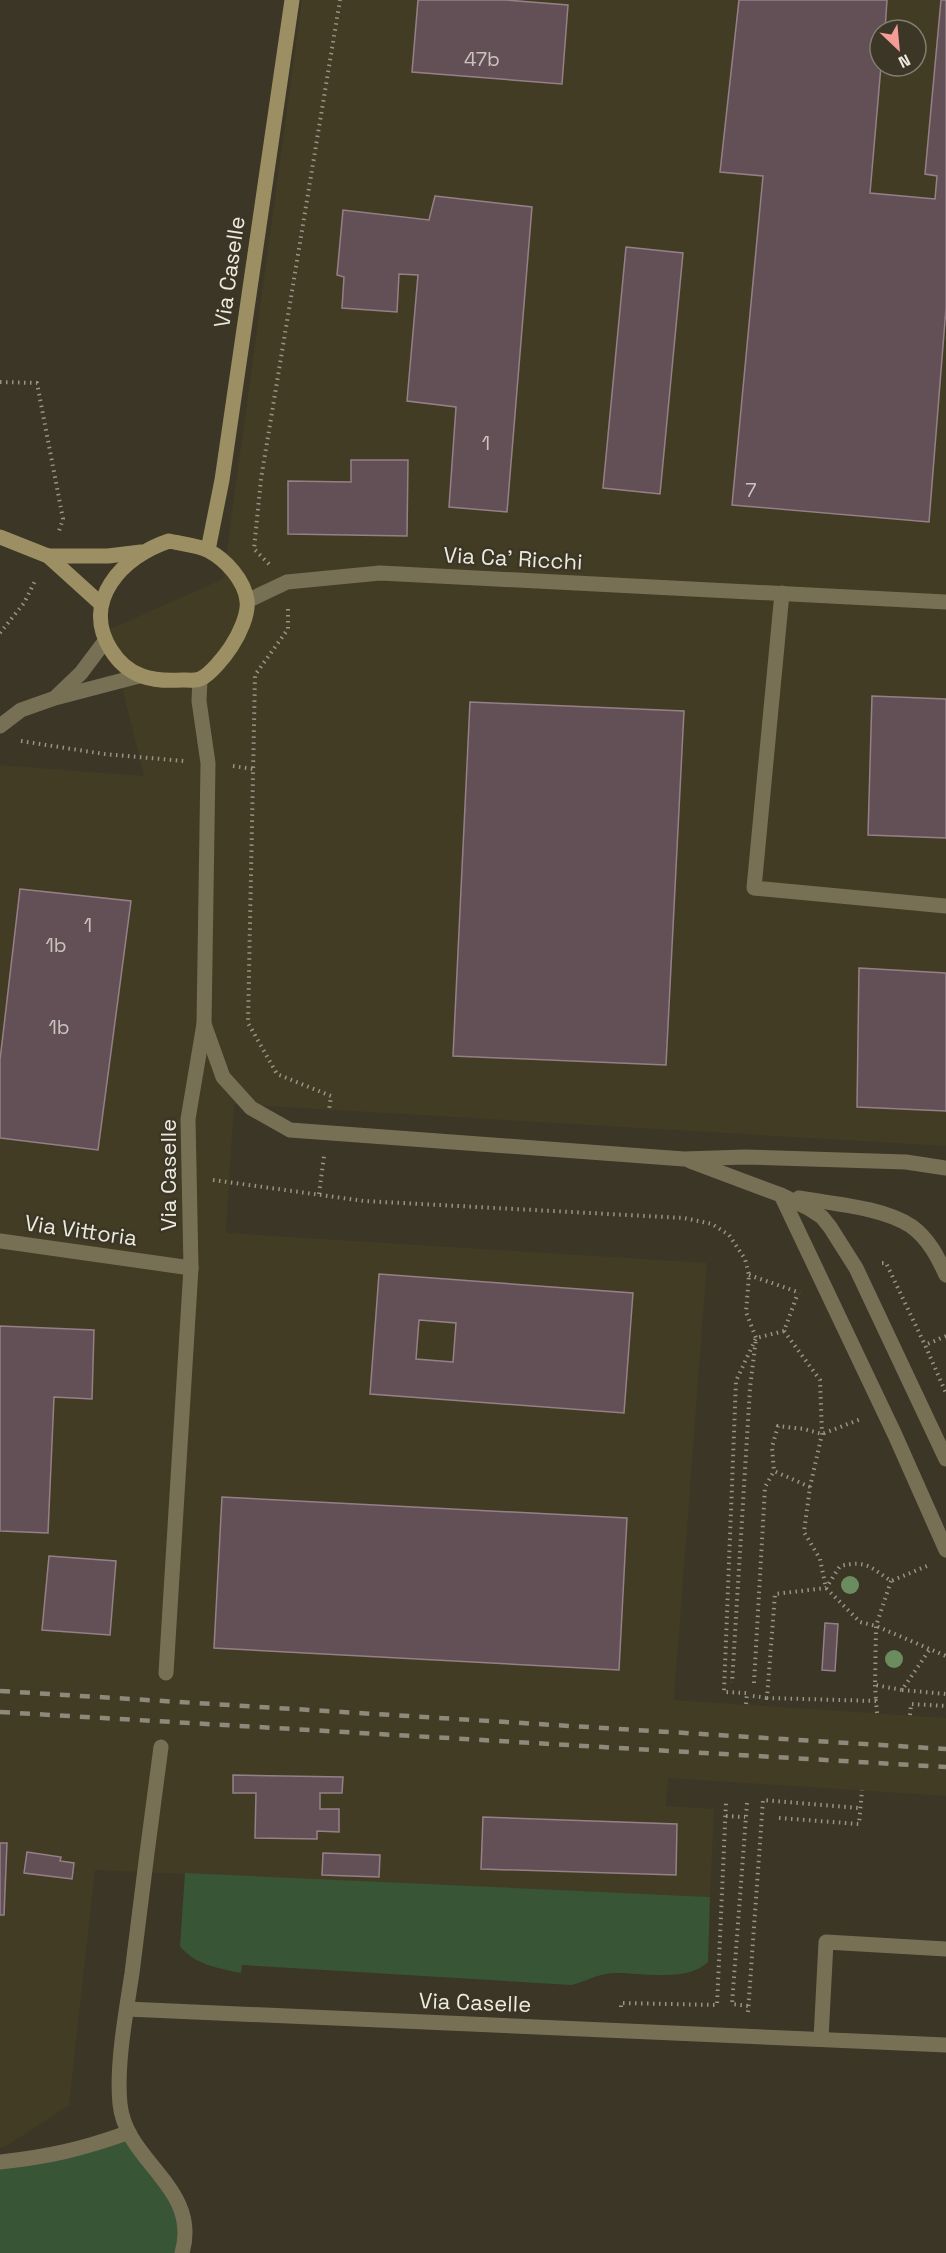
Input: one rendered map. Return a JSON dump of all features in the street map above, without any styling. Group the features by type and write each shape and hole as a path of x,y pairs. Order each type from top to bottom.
{"street":[{"name":"Via Caselle","path":"208,550 222,480 292,0"},
{"path":"0,537 48,556 101,604"},
{"path":"169,542 208,550 223,561 237,576 247,600 244,620 237,639 224,658 200,679 162,682 138,676 118,662 105,640 101,604 112,580 127,563 143,552 169,542"},
{"path":"48,556 108,556 143,552"},
{"name":"Via Ca' Ricchi","path":"247,600 287,582 380,573 946,602"},
{"path":"782,593 754,888 946,906"},
{"path":"55,698 81,673 105,640"},
{"path":"0,726 21,710 55,698 138,676"},
{"name":"Via Caselle","path":"166,1672 191,1268 188,1119 204,1024 208,763 199,701 200,679"},
{"path":"204,1024 223,1077 251,1108 290,1130 684,1159 745,1157 906,1161 946,1168"},
{"path":"684,1159 781,1195 822,1217 839,1238 856,1268 946,1459"},
{"path":"781,1195 870,1211 894,1218 911,1226 923,1237 944,1271"},
{"path":"781,1195 896,1436 946,1550"},
{"name":"Via Vittoria","path":"0,1241 191,1268"},
{"path":"161,1747 121,2061 120,2105 127,2133 142,2155 160,2174 177,2200 185,2220 182,2253"},
{"path":"821,2039 826,1942 946,1948"},
{"name":"Via Caselle","path":"127,2009 946,2045"},
{"path":"0,2162 42,2157 85,2148 127,2133"}],"path":[{"path":"0,382 37,383 63,519 48,556 24,603 0,633"},
{"path":"12,740 104,754 253,769"},
{"path":"189,1176 364,1201 684,1218 712,1224 729,1235 745,1259 749,1275 746,1312 756,1338 750,1388 732,1683"},
{"path":"784,1331 798,1293"},
{"path":"756,1338 784,1331"},
{"path":"784,1331 820,1380 822,1434 810,1487 804,1532 820,1559 826,1588 860,1622 876,1626 946,1656"},
{"path":"946,1336 925,1345 946,1393"},
{"path":"746,1704 747,1693 724,1692 736,1381 756,1338"},
{"path":"754,1683 765,1487 774,1471 772,1447 778,1426 822,1434 870,1416"},
{"path":"774,1471 810,1487"},
{"path":"826,1588 840,1566 855,1563 867,1564 891,1581"},
{"path":"877,1713 876,1626 891,1581 928,1565"},
{"path":"767,1698 775,1594 826,1588"},
{"path":"902,1690 930,1649"},
{"path":"875,1685 946,1694"},
{"path":"753,1696 876,1701"},
{"path":"910,1715 911,1704 946,1706"},
{"path":"779,1818 859,1824 861,1790"},
{"path":"746,2037 763,1800 860,1808"},
{"path":"717,2005 726,1802"},
{"path":"747,1803 732,2004 748,2006"},
{"path":"726,1816 746,1817"}],"shaded area":[{"path":"302,0 946,0 946,1146 234,1104 226,1233 707,1263 674,1700 946,1718 946,1796 668,1778 666,1806 714,1809 710,1897 95,1870 69,2105 0,2148 0,765 144,776 118,671 103,632 223,579"}],"green space":[{"path":"185,1873 710,1897 708,1962 688,1972 663,1975 612,1973 571,1985 242,1965 241,1973 200,1962 180,1946"},
{"path":"127,2133 177,2200 182,2253 0,2253 0,2162"}],"building":[{"path":"418,0 506,0 568,5 562,84 412,72"},
{"path":"739,0 887,0 886,18 868,18 868,78 880,78 870,193 935,199 937,176 925,174 941,0 946,0 946,308 929,522 732,505 763,176 720,172"},
{"path":"435,196 532,207 507,512 449,507 456,407 407,401 418,275 399,274 397,312 342,308 344,277 337,275 343,210 429,220"},
{"path":"626,247 683,253 660,494 603,488"},
{"path":"351,460 408,460 407,536 288,534 288,481 351,482"},
{"path":"872,696 946,699 946,838 868,835"},
{"path":"470,702 684,711 666,1065 453,1056"},
{"path":"20,889 131,901 98,1150 0,1138 0,1060"},
{"path":"859,968 946,973 946,1111 857,1107"},
{"path":"379,1274 633,1293 624,1413 370,1394","holes":["419,1320 456,1323 453,1362 416,1359"]},
{"path":"0,1326 94,1330 92,1399 54,1397 48,1533 0,1531"},
{"path":"222,1497 627,1518 619,1670 214,1648"},
{"path":"49,1556 116,1561 110,1635 42,1630"},
{"path":"825,1623 838,1624 835,1671 822,1670"},
{"path":"233,1775 343,1777 342,1793 320,1793 320,1809 339,1809 339,1832 317,1831 317,1839 255,1838 256,1793 233,1793"},
{"path":"483,1817 677,1824 676,1875 481,1869"},
{"path":"0,1843 7,1843 4,1915 0,1915"},
{"path":"27,1852 61,1857 60,1861 74,1863 72,1879 24,1873"},
{"path":"323,1853 380,1855 379,1877 322,1875"}],"railway":[{"path":"0,1691 946,1749"},
{"path":"0,1712 946,1767"}]}
